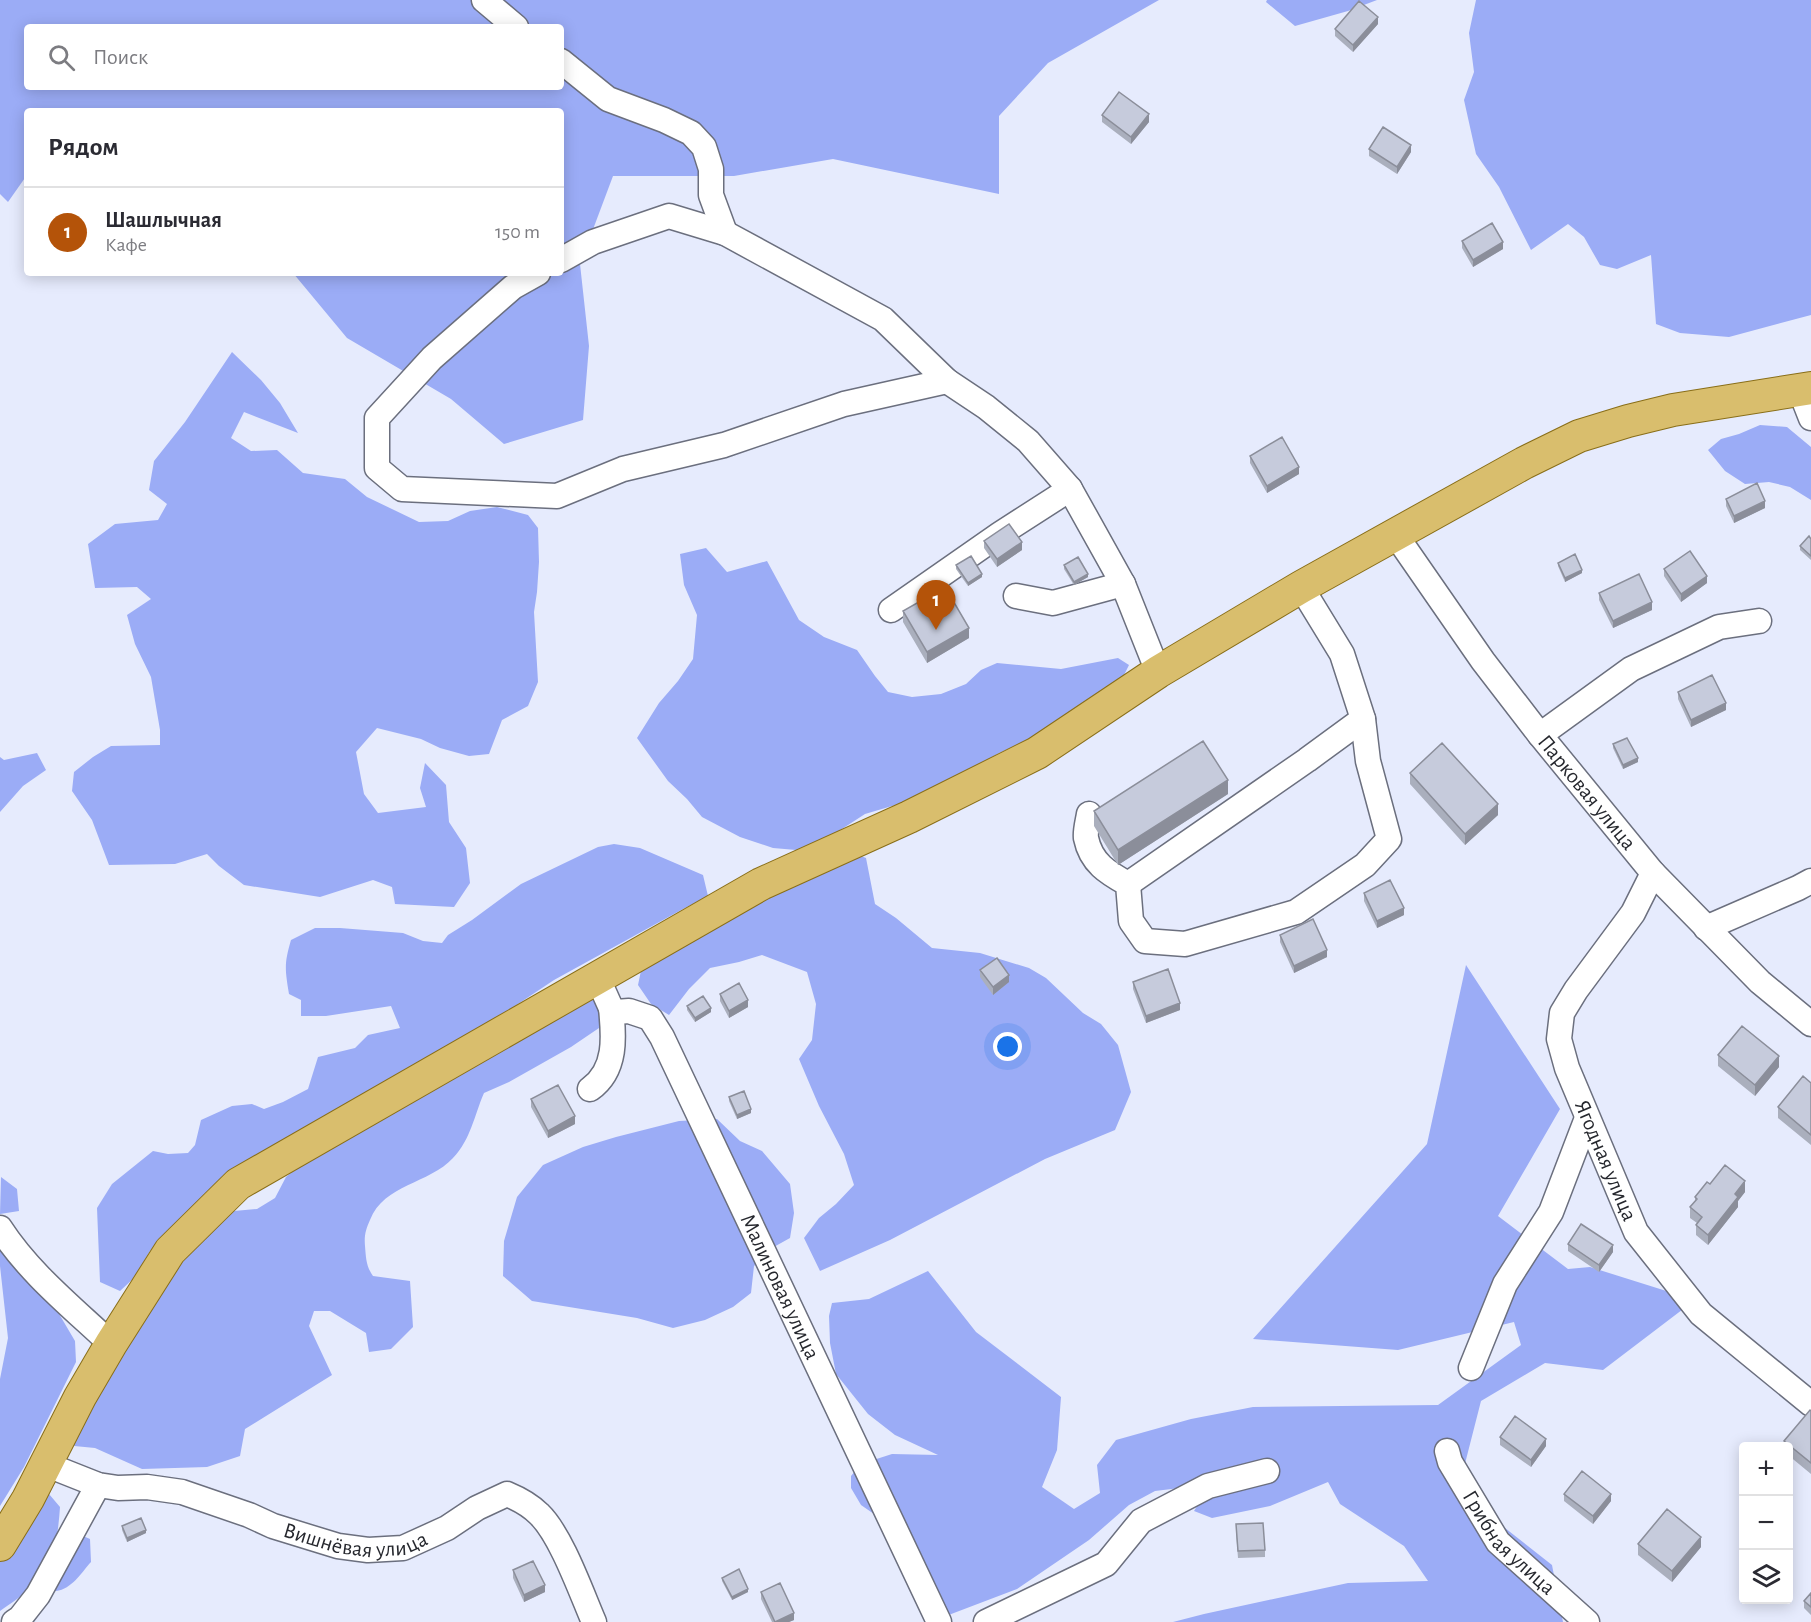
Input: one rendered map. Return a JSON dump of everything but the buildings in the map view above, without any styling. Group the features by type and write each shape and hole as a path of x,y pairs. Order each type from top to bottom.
{"main road":[{"path":"0,1545 28,1499 80,1397 170,1251 238,1184 761,884 909,817 1037,753 1158,672 1301,586 1489,481 1579,436 1628,421 1673,410 1805,388"}],"street":[{"path":"484,0 512,24"},
{"path":"564,64 608,99 691,133 704,147 711,169 711,195 725,233"},
{"path":"564,258 593,242 669,216 725,233 884,319 947,381 986,407 1028,441 1070,489 1123,584 1158,672"},
{"path":"533,276 513,287 432,358 377,418 377,468 402,489 558,496 623,469 724,445 844,404 947,381"},
{"path":"1805,388 1811,418"},
{"path":"891,610 1000,534 1070,489"},
{"name":"Парковая улица","path":"1395,534 1483,660 1540,735 1653,873 1760,982 1811,1024"},
{"path":"1016,596 1053,603 1123,584"},
{"path":"1128,884 1131,921 1145,941 1185,944 1296,912 1365,865 1389,840 1368,761 1363,719 1342,654 1301,586"},
{"path":"1540,735 1631,669 1719,627 1759,621"},
{"path":"1128,884 1308,760 1363,719"},
{"path":"1089,814 1086,838 1094,858 1104,872 1128,884"},
{"name":"Ягодная улица","path":"1653,873 1633,913 1576,990 1562,1013 1559,1039 1567,1068 1636,1232 1701,1314 1811,1404"},
{"path":"1706,928 1798,888 1811,880"},
{"path":"590,1089 607,1068 613,1053 611,1008 598,979"},
{"name":"Малиновая улица","path":"611,1008 616,1012 629,1011 650,1018 663,1037 939,1622"},
{"path":"1471,1368 1505,1284 1551,1212 1587,1118"},
{"path":"0,1228 11,1245 53,1289 111,1344"},
{"name":"Грибная улица","path":"1447,1451 1450,1462 1498,1542 1587,1622"},
{"name":"Вишнёвая улица","path":"45,1464 98,1485 118,1488 147,1486 182,1492 249,1515 273,1526 338,1546 368,1550 403,1548 447,1528 477,1508 507,1494 524,1502 540,1515 556,1538 594,1622"},
{"path":"986,1622 1106,1564 1141,1521 1208,1486 1267,1471"},
{"path":"14,1622 20,1618 38,1595 98,1485"}],"shaded area":[{"path":"0,0 1159,0 1048,63 999,116 999,194 833,159 734,176 613,176 580,264 589,346 583,420 504,444 451,399 347,338 295,276 564,276 564,108 24,108 24,179 8,202 0,194"},
{"path":"1267,0 1377,0 1295,26 1266,2"},
{"path":"1476,0 1811,0 1811,315 1729,337 1680,333 1656,324 1651,255 1617,269 1600,265 1584,237 1568,224 1531,250 1499,187 1476,154 1464,100 1474,72 1469,33"},
{"path":"232,352 261,380 280,403 298,433 244,412 231,438 251,451 277,450 303,473 345,479 367,497 419,522 448,521 470,511 497,507 528,515 538,528 539,562 534,612 538,682 528,706 502,720 489,754 469,756 440,748 421,739 377,728 356,752 364,794 378,813 426,807 420,788 425,763 446,785 449,822 466,848 470,883 454,907 395,904 392,887 373,880 320,897 244,885 207,854 175,864 109,865 92,820 72,791 74,772 111,746 160,745 160,730 151,677 135,644 127,615 151,599 137,587 95,588 88,544 115,524 158,520 167,504 149,490 154,461 185,422"},
{"path":"1760,425 1787,427 1811,447 1811,500 1790,487 1769,482 1745,484 1725,471 1708,450 1721,439"},
{"path":"706,548 727,572 767,561 799,620 824,637 857,650 888,692 912,697 941,694 966,684 981,670 997,663 1061,669 1118,658 1129,665 1123,677 1109,685 1079,711 1030,739 999,753 917,802 865,814 808,851 773,848 740,837 702,817 668,781 637,738 659,703 693,659 697,615 684,585 680,554"},
{"path":"37,753 46,770 23,786 0,812 0,757 4,760"},
{"path":"614,844 640,848 703,875 708,896 554,980 509,1010 364,1097 205,1199 150,1251 135,1277 120,1291 100,1282 97,1208 112,1184 153,1151 168,1154 188,1153 195,1145 201,1120 232,1106 252,1104 264,1109 283,1102 308,1089 318,1057 355,1048 368,1035 400,1028 391,1006 326,1016 301,1016 301,1000 289,994 286,961 291,940 315,928 340,928 403,933 423,941 442,943 448,935 521,884 598,847"},
{"path":"853,853 866,858 875,904 932,948 980,953 1029,968 1046,978 1083,1013 1101,1024 1118,1045 1131,1092 1115,1130 1045,1159 890,1240 820,1271 804,1238 819,1218 854,1185 844,1154 819,1106 799,1059 812,1040 816,1004 807,972 762,955 710,968 689,989 669,1015 651,1004 638,985 643,961"},
{"path":"1466,965 1560,1109 1498,1216 1568,1269 1590,1267 1695,1300 1603,1370 1545,1363 1481,1401 1458,1491 1552,1565 1563,1622 1173,1622 1348,1583 1428,1581 1404,1546 1340,1504 1328,1482 1270,1506 1212,1518 1194,1511 1206,1492 1188,1487 1155,1491 1129,1505 1089,1540 1017,1589 946,1616 890,1532 874,1514 861,1505 851,1488 851,1476 861,1464 892,1454 938,1455 895,1435 868,1414 836,1374 830,1343 829,1316 832,1303 869,1299 928,1271 976,1332 1061,1397 1057,1450 1042,1487 1074,1509 1100,1493 1097,1465 1116,1440 1191,1419 1253,1407 1438,1405 1521,1345 1514,1322 1398,1350 1253,1339 1427,1144"},
{"path":"593,993 608,997 599,1028 571,1047 509,1082 484,1093 468,1135 453,1158 432,1174 396,1191 377,1208 365,1235 369,1269 373,1276 410,1281 413,1327 391,1349 369,1352 366,1333 330,1311 314,1311 309,1326 332,1375 245,1429 240,1456 207,1467 142,1469 95,1448 64,1445 138,1312 213,1219 234,1211 257,1209 275,1198 286,1177 308,1158"},
{"path":"717,1119 740,1141 762,1151 790,1184 794,1213 790,1238 772,1248 754,1266 751,1293 733,1307 705,1320 673,1328 637,1318 532,1301 503,1276 504,1241 517,1197 543,1165 583,1147 616,1137 679,1121"},
{"path":"1,1177 17,1189 19,1211 0,1214"},
{"path":"0,1247 28,1261 75,1341 76,1362 24,1467 0,1506 0,1379 8,1338"},
{"path":"49,1494 60,1507 54,1549 47,1569 22,1596 0,1611 0,1562 40,1496"},
{"path":"83,1536 90,1539 91,1562 71,1584 56,1591 53,1588"}],"place":[{"name":"Шашлычная","path":"936,630"}]}
